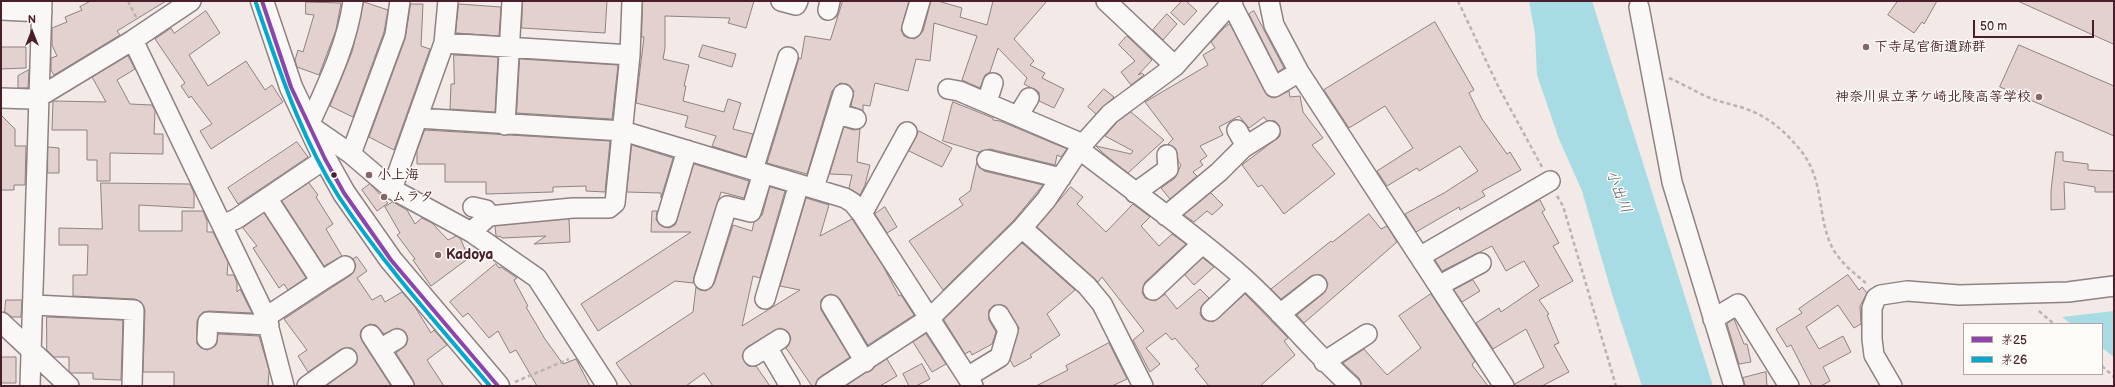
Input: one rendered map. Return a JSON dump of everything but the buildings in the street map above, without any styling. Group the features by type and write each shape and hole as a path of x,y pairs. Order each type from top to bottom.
{"main road":[{"path":"262,1 291,87 325,159 348,199 392,260 505,384"}],"street":[{"path":"1,98 32,99 39,97 137,37 191,1"},
{"path":"354,1 336,64 309,125 351,154 392,189 471,232 537,278 607,386"},
{"path":"351,154 395,35 400,1"},
{"path":"392,189 444,43 448,1"},
{"path":"505,125 512,1"},
{"path":"471,232 489,216 573,208 609,208 615,203 630,55 632,1"},
{"path":"781,1 796,6 798,1"},
{"path":"912,28 920,1"},
{"path":"1106,1 1175,66"},
{"path":"1269,1 1274,25 1299,72 1440,285 1504,386"},
{"path":"826,386 865,362 930,318 1022,228 1046,200 1081,146 1110,114 1175,66 1232,2 1274,87 1299,72"},
{"path":"1,10 42,6 34,306 30,386"},
{"path":"1639,7 1672,182 1734,386"},
{"path":"137,37 228,222 271,316 284,386"},
{"path":"444,43 630,55"},
{"path":"704,280 727,206 751,212 758,171 788,57"},
{"path":"987,102 993,83"},
{"path":"948,89 960,90 1081,146 1135,193 1245,279 1280,314 1324,362 1351,386"},
{"path":"765,299 807,186 837,114 843,94"},
{"path":"1018,116 1029,98"},
{"path":"837,114 856,119"},
{"path":"417,118 505,125 623,131 845,198 853,203 862,214 970,382 1000,357 1008,330 999,315"},
{"path":"1166,216 1219,172 1241,138 1270,131"},
{"path":"862,214 907,132"},
{"path":"667,217 687,150"},
{"path":"1135,193 1168,169 1167,155"},
{"path":"228,222 325,159"},
{"path":"987,160 1061,178"},
{"path":"1421,256 1550,181"},
{"path":"267,198 321,281"},
{"path":"473,207 486,210 489,216"},
{"path":"1022,228 1087,286 1102,304 1143,386"},
{"path":"1153,290 1202,244"},
{"path":"1440,285 1480,263"},
{"path":"207,339 208,322 271,316 345,266"},
{"path":"1211,311 1245,279"},
{"path":"1280,314 1317,285"},
{"path":"1892,386 1874,355 1872,339 1872,308 1876,298 1881,295 1907,291 1959,295 2068,292 2114,286"},
{"path":"1713,319 1738,304 1789,386"},
{"path":"830,305 865,362"},
{"path":"34,306 134,310 132,386"},
{"path":"1,322 69,386"},
{"path":"1324,362 1367,334"},
{"path":"397,339 376,342 404,386"},
{"path":"767,348 790,386"},
{"path":"306,386 347,358"}],"path":[{"path":"1665,76 1710,98 1756,112 1771,121 1797,145 1807,159 1818,185 1827,233 1834,250 1854,274 1881,295"},
{"path":"505,384 586,352"},
{"path":"2103,367 2114,377"}],"water":[{"name":"小出川","path":"1529,1 1592,1 1713,386 1642,386 1612,294 1582,191 1559,139 1537,75 1535,34"},
{"path":"2114,311 2114,357 2103,349 2103,323 2070,323 2062,317"}],"transit line":[{"name":"茅25","path":"262,1 291,87 325,159 344,193 391,260 498,386"},
{"name":"茅26","path":"256,3 282,78 302,127 325,174 339,197 374,247 393,271 490,386"}],"place":[{"name":"下寺尾官衙遺跡群","path":"1866,47"},
{"name":"神奈川県立茅ケ崎北陵高等学校","path":"2039,97"},
{"name":"小上海","path":"369,175"},
{"name":"ムラタ","path":"384,197"},
{"name":"Kadoya","path":"438,255"}]}
